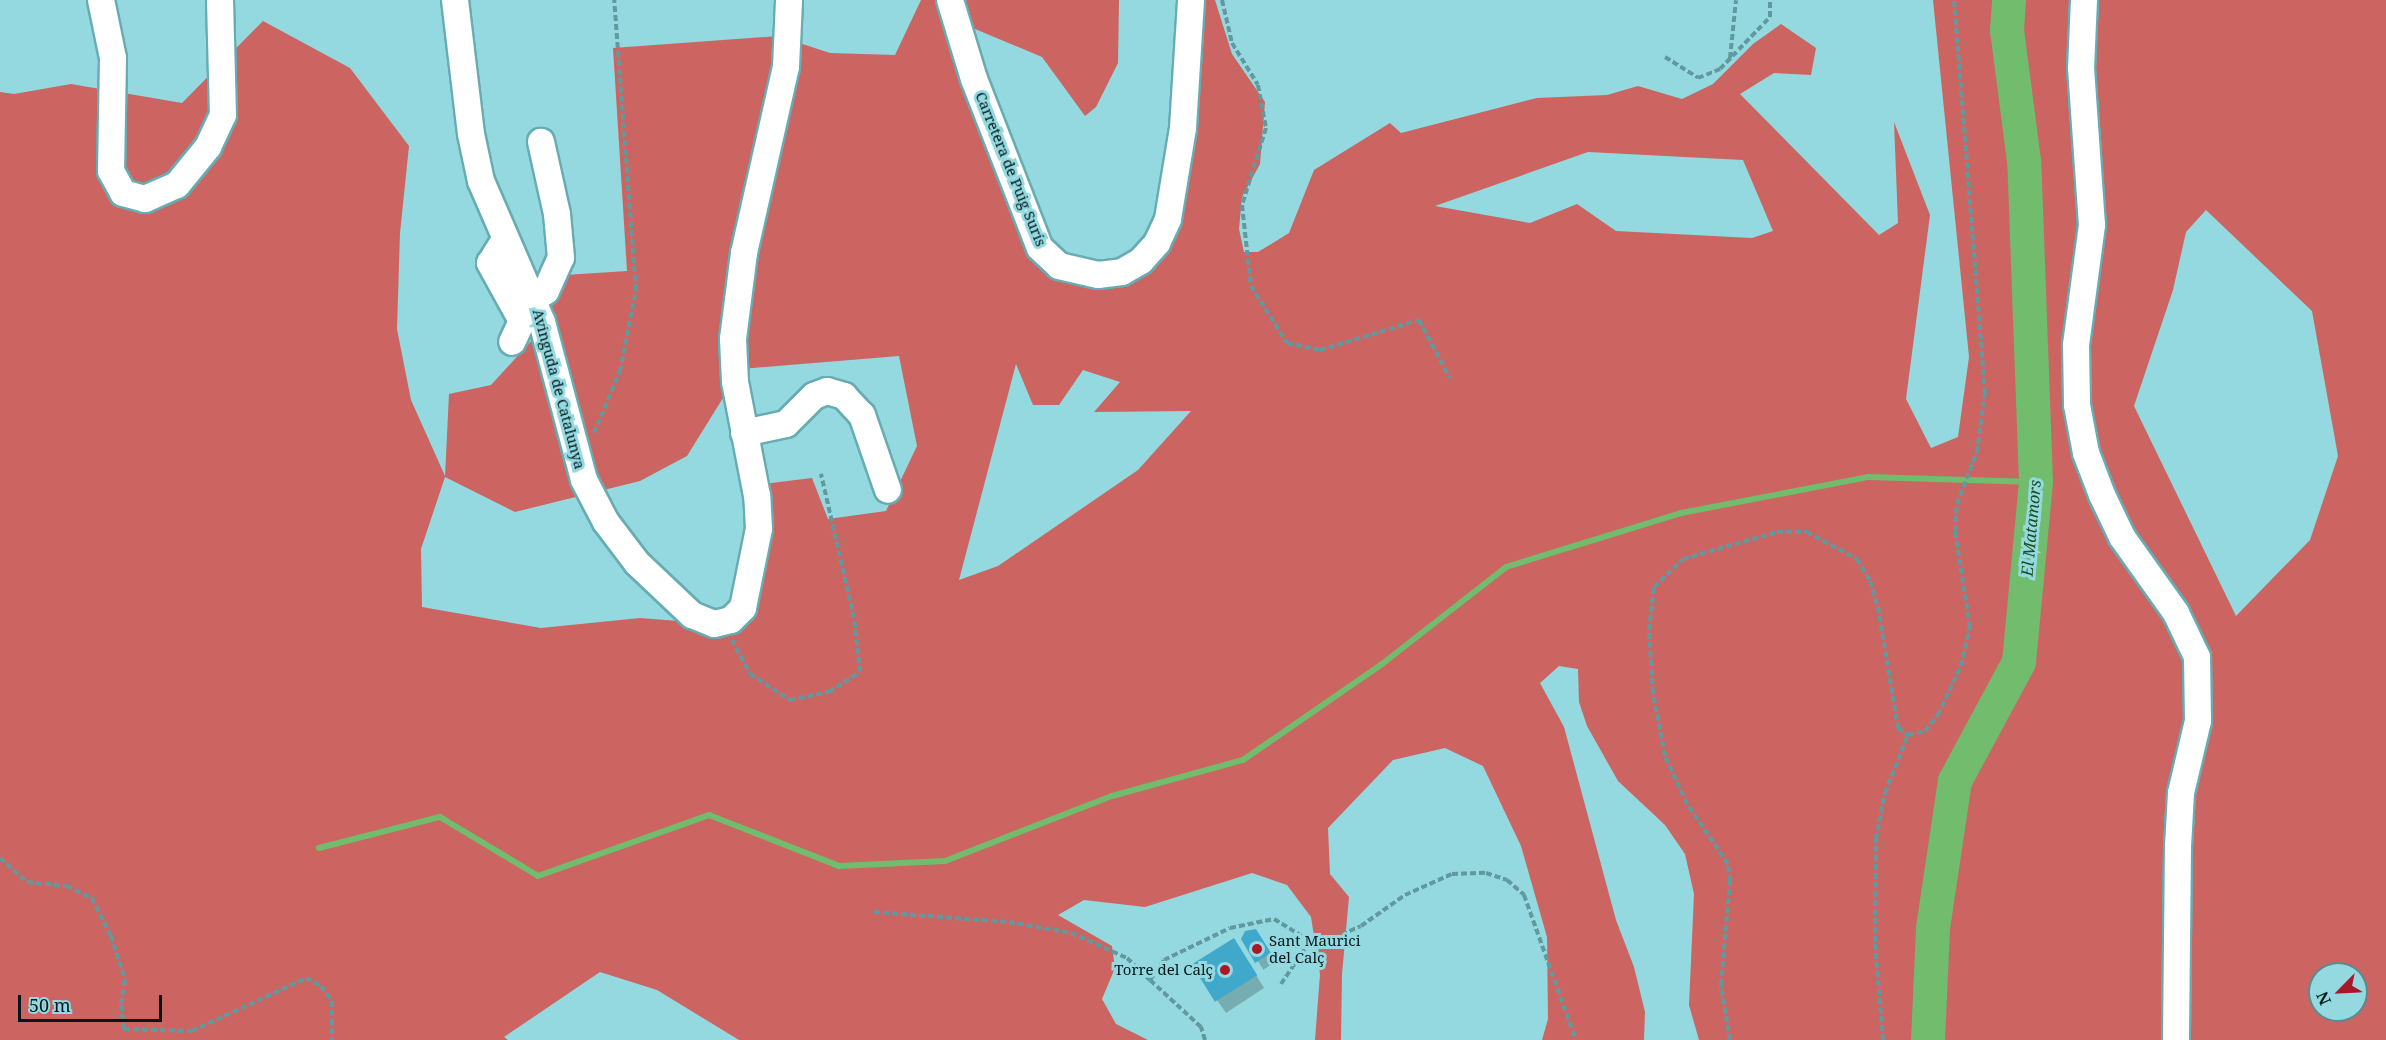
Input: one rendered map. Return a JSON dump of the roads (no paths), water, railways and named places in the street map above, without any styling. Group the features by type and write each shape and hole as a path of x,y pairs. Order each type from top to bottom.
{"street":[{"path":"100,0 113,58 111,171 123,193 136,199 158,195 177,185 208,147 224,115 220,0"},
{"name":"Avinguda de Catalunya","path":"455,0 475,159 504,240 534,299 550,349 577,459 595,503 636,563 692,615 704,622 723,624 743,608 759,529 757,496 744,433"},
{"path":"789,0 786,67 744,253 734,339 733,372 744,433 786,424 814,396 827,391 844,396 862,416 888,490"},
{"name":"Carretera de Puig Surís","path":"950,0 974,79 1040,248 1059,266 1098,275 1122,272 1141,261 1157,243 1168,219 1183,128 1191,0"},
{"path":"2084,0 2080,68 2092,225 2076,345 2077,405 2086,453 2102,495 2122,537 2176,613 2197,657 2198,721 2181,793 2178,846 2176,1040"},
{"path":"534,299 546,291 561,258 557,214 541,142"},
{"path":"504,240 490,263 522,321 512,342"}],"waterway":[{"name":"El Matamors","path":"1928,1040 1933,928 1955,781 2019,662 2036,482 2024,161 2007,30 2009,0"},
{"path":"319,848 440,817 538,876 709,815 839,866 945,861 1112,796 1243,760 1382,664 1506,567 1681,513 1868,477 2036,482"}],"place":[{"name":"Sant Maurici del Calç","path":"1257,949"},
{"name":"Torre del Calç","path":"1225,970"}]}
